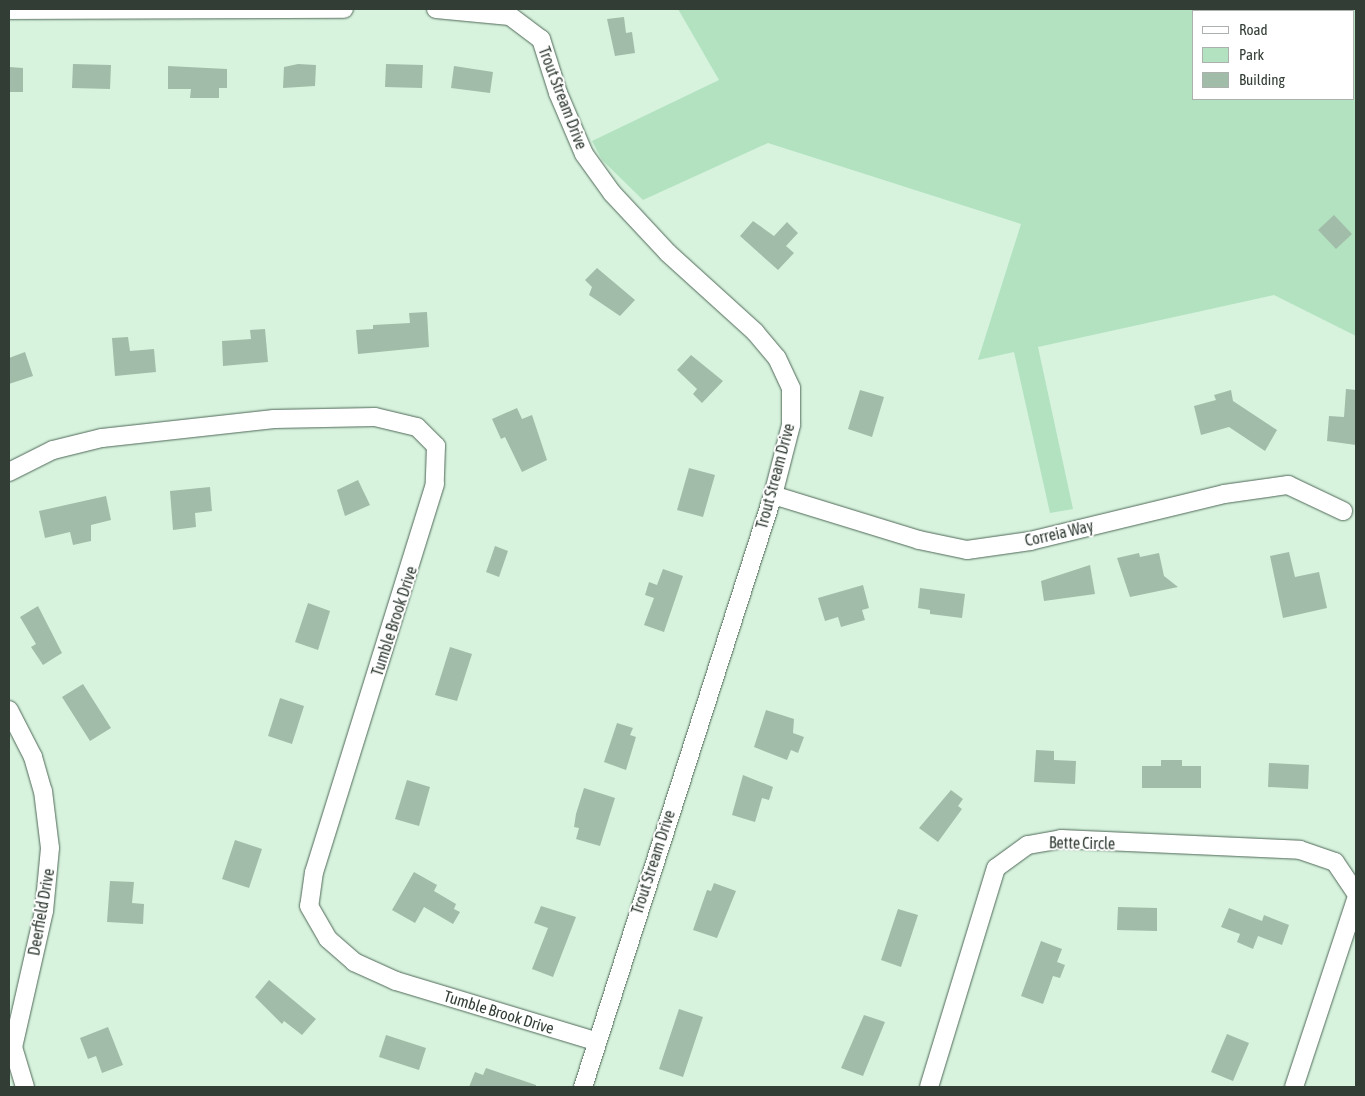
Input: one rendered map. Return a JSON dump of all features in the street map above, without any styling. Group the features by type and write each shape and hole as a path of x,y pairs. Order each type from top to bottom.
{"street":[{"path":"9,10 344,9"},
{"name":"Trout Stream Drive","path":"436,9 510,16 541,39 558,93 584,154 612,193 668,253 754,332 777,358 791,388 791,425 773,495 595,1041 583,1087"},
{"name":"Tumble Brook Drive","path":"9,472 53,450 102,438 274,419 375,418 417,427 436,446 435,484 314,872 308,906 328,939 354,962 396,981 595,1041"},
{"name":"Correia Way","path":"773,495 919,540 967,550 1030,541 1224,494 1288,485 1343,511"},
{"name":"Deerfield Drive","path":"9,710 33,757 43,791 50,848 44,911 14,1047 25,1087"},
{"name":"Bette Circle","path":"929,1087 996,868 1028,844 1061,840 1300,850 1335,862 1356,893"},
{"path":"1294,1087 1356,900"}],"green space":[{"path":"678,9 1356,9 1356,336 1274,295 1038,347 1073,509 1050,513 1014,352 978,360 1021,224 768,143 643,200 602,160 592,141 719,80"}],"building":[{"path":"624,17 626,33 632,32 635,53 615,56 607,19"},
{"path":"73,64 111,65 110,89 72,88"},
{"path":"298,64 316,65 315,86 283,88 284,67"},
{"path":"386,64 423,65 422,88 385,87"},
{"path":"168,66 227,69 227,88 219,88 219,98 190,98 191,89 168,89"},
{"path":"454,66 493,72 490,93 451,88"},
{"path":"9,67 23,68 23,92 9,92"},
{"path":"1334,215 1352,234 1336,249 1318,230"},
{"path":"753,221 774,236 787,222 798,233 786,246 794,253 778,270 740,236"},
{"path":"597,268 635,300 620,316 589,295 592,287 585,280"},
{"path":"427,312 429,347 358,354 356,330 373,329 373,325 410,323 409,313"},
{"path":"265,329 268,362 223,366 222,341 251,339 250,330"},
{"path":"128,337 130,351 154,349 156,372 115,376 112,338"},
{"path":"25,352 33,376 9,384 9,358"},
{"path":"691,355 723,381 702,403 693,394 697,389 677,370"},
{"path":"1346,389 1356,390 1356,445 1327,441 1329,416 1344,417"},
{"path":"860,390 884,397 872,437 848,429"},
{"path":"1231,390 1233,401 1277,430 1265,451 1229,427 1201,435 1194,406 1216,400 1214,395"},
{"path":"517,408 522,419 532,415 547,460 522,472 505,437 501,439 492,419"},
{"path":"689,468 715,475 703,517 677,510"},
{"path":"358,480 370,505 345,516 337,490"},
{"path":"210,487 212,511 195,513 196,527 173,530 170,491"},
{"path":"106,496 111,520 91,525 91,541 73,545 70,532 45,538 39,511"},
{"path":"495,546 508,551 499,577 486,572"},
{"path":"1289,552 1295,577 1319,572 1327,608 1283,618 1270,556"},
{"path":"1139,553 1140,557 1159,553 1164,576 1178,587 1130,597 1117,558"},
{"path":"1090,565 1095,594 1044,601 1041,581"},
{"path":"663,569 683,576 664,632 644,625 654,598 645,595 649,582 657,585"},
{"path":"863,585 869,608 862,610 865,620 841,627 838,617 825,621 818,598"},
{"path":"920,588 965,594 962,618 930,614 930,610 918,608"},
{"path":"308,603 330,611 318,650 295,642"},
{"path":"38,606 62,653 43,665 31,647 36,644 20,617"},
{"path":"450,647 472,654 457,701 435,695"},
{"path":"83,684 111,728 90,741 62,697"},
{"path":"280,698 304,706 292,744 268,736"},
{"path":"766,710 794,719 793,733 804,737 798,753 791,750 787,760 754,747"},
{"path":"617,723 633,728 630,735 636,737 626,770 604,762"},
{"path":"1036,750 1054,751 1054,760 1076,761 1075,784 1034,782"},
{"path":"1161,760 1182,760 1182,766 1201,766 1201,788 1142,788 1142,766 1161,766"},
{"path":"1269,763 1309,765 1308,789 1268,787"},
{"path":"743,775 773,787 769,800 762,798 755,822 732,815"},
{"path":"407,780 430,787 419,826 395,819"},
{"path":"584,788 615,798 600,846 576,839 579,828 574,827 576,814"},
{"path":"951,790 963,799 958,806 962,809 938,842 919,828"},
{"path":"235,840 262,849 249,888 222,879"},
{"path":"414,872 437,885 434,891 456,904 454,909 460,912 453,924 424,907 415,923 392,910"},
{"path":"110,881 134,882 132,903 144,904 143,924 107,922"},
{"path":"714,883 736,891 717,938 693,930 707,890 711,891"},
{"path":"541,906 576,917 553,977 532,969 548,928 534,923"},
{"path":"1118,907 1157,908 1157,931 1117,930"},
{"path":"1229,908 1262,921 1264,915 1289,925 1282,945 1258,936 1253,949 1237,942 1240,934 1221,927"},
{"path":"898,909 918,915 901,967 881,960"},
{"path":"1041,941 1062,949 1057,962 1065,965 1060,978 1053,976 1043,1004 1021,996"},
{"path":"269,980 316,1019 302,1035 284,1021 282,1024 255,997"},
{"path":"679,1009 703,1017 683,1077 659,1069"},
{"path":"864,1015 885,1022 863,1076 841,1068"},
{"path":"108,1027 123,1065 102,1073 96,1056 88,1059 80,1038"},
{"path":"1227,1034 1249,1043 1233,1081 1211,1072"},
{"path":"386,1035 426,1048 419,1070 379,1057"},
{"path":"486,1068 536,1085 536,1087 469,1087 475,1072 483,1075"}]}
